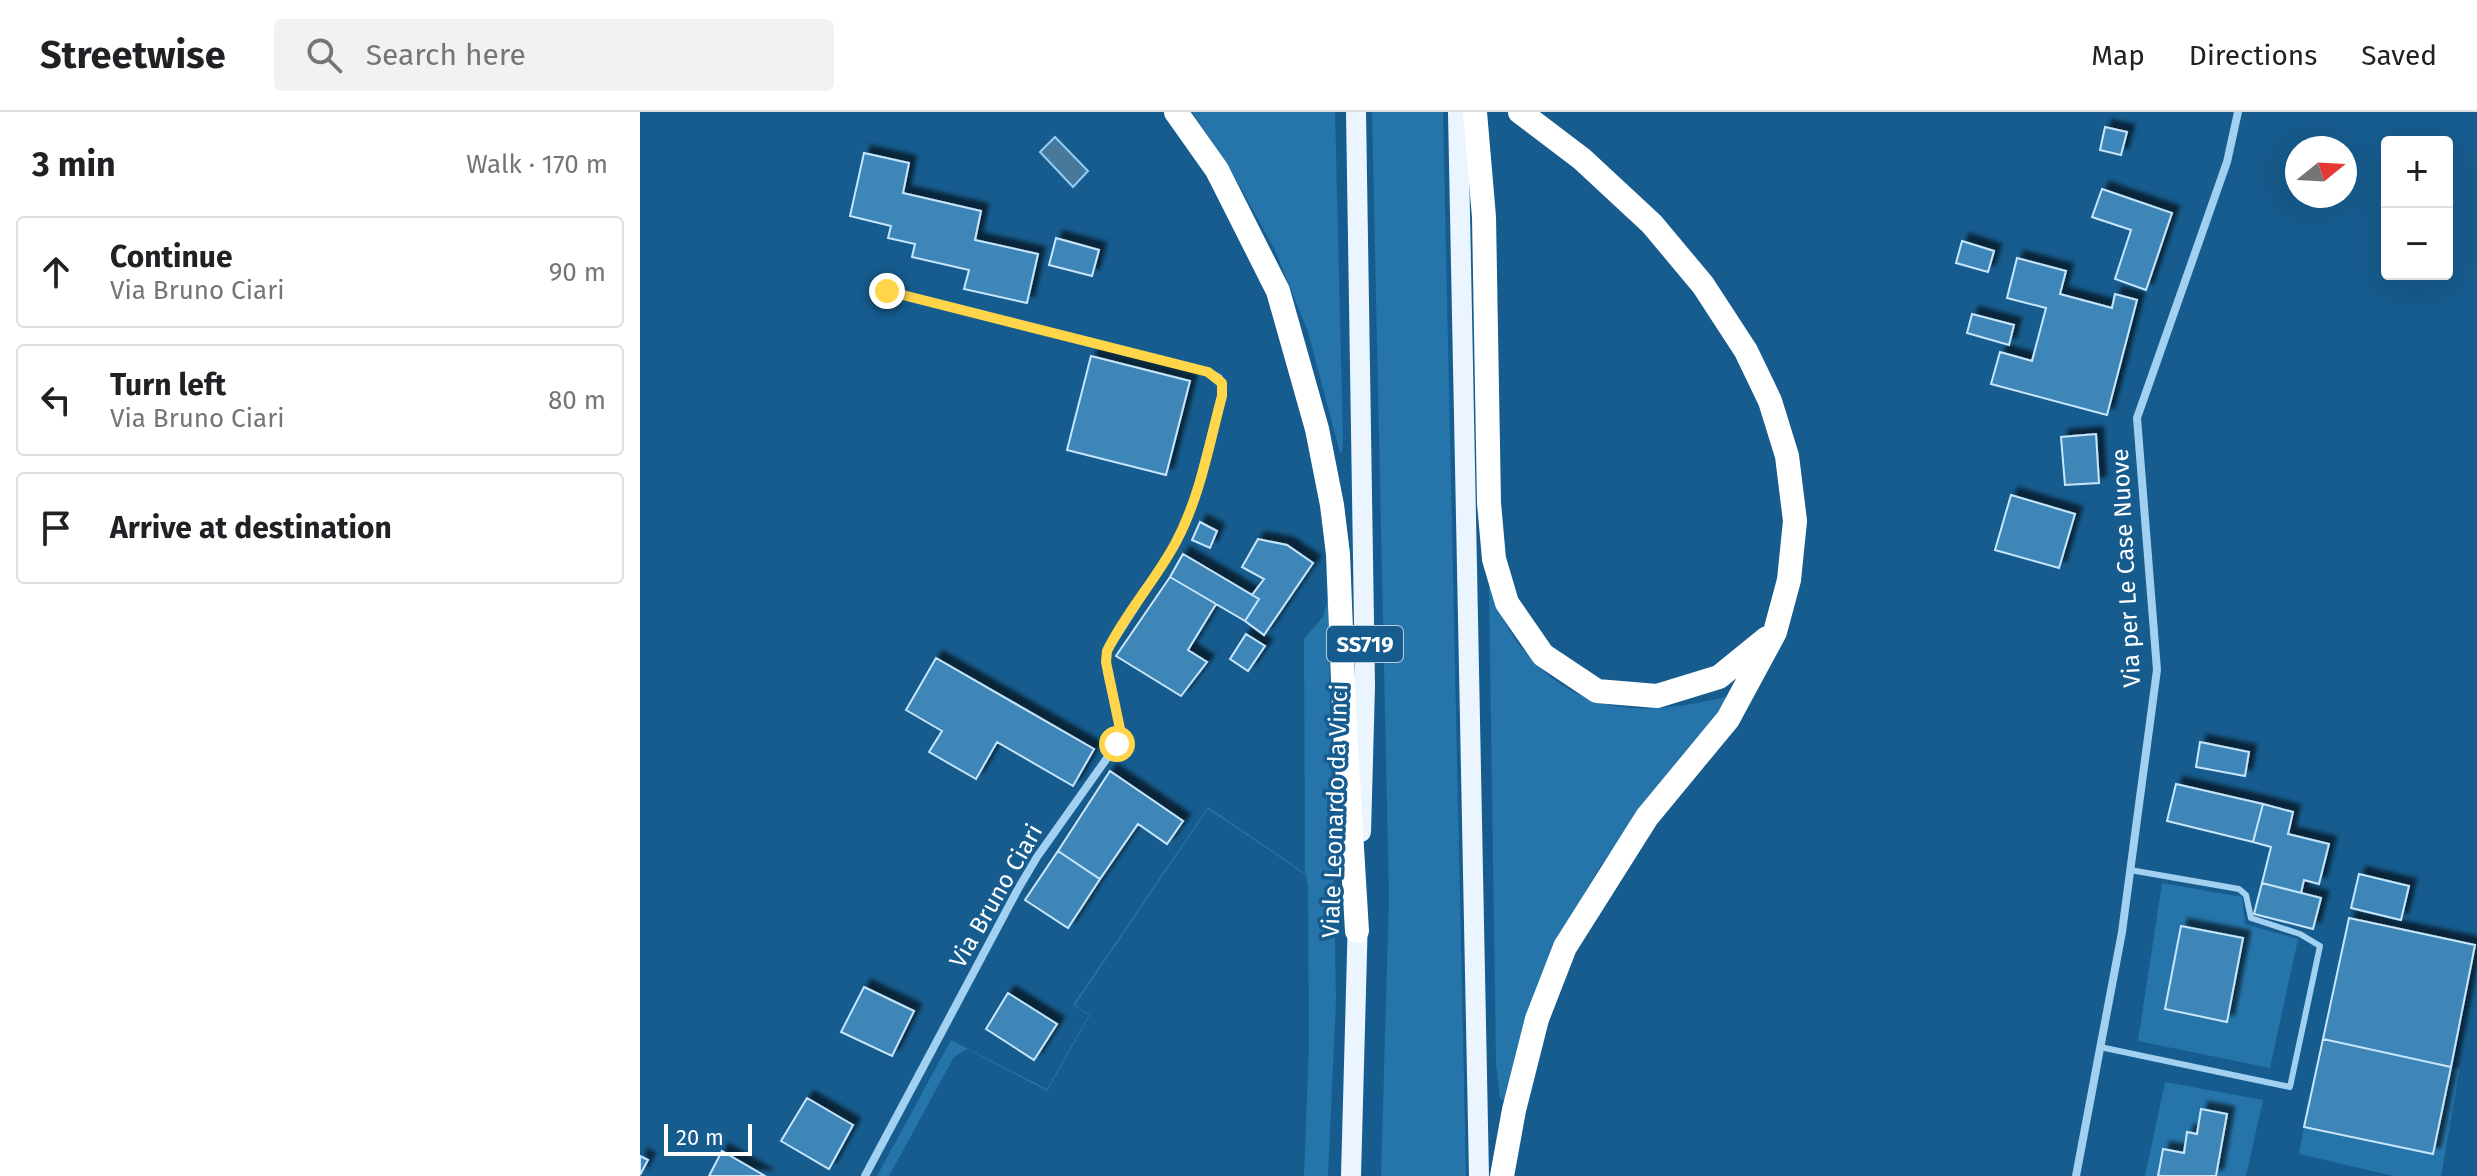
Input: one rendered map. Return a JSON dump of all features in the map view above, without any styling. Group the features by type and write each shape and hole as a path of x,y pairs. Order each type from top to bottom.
{"highway":[{"path":"1176,112 1217,170 1278,291 1317,429 1338,554 1357,931"},
{"path":"1475,112 1484,217 1489,503 1494,559 1507,603 1543,655 1597,691 1657,696 1719,677 1775,632"},
{"path":"1502,1176 1514,1110 1537,1019 1565,947 1647,817 1728,719 1775,632 1789,580 1795,521 1787,456 1770,401 1746,351 1703,285 1652,224 1582,159 1520,112"}],"main road":[{"name":"Viale Leonardo da Vinci","path":"1351,1176 1365,686 1356,112"},
{"path":"1458,112 1479,1176"}],"street":[{"name":"Via per Le Case Nuove","path":"2076,1176 2122,932 2157,670 2137,418 2222,177 2238,112"},
{"name":"Via Bruno Ciari","path":"865,1176 1018,889 1117,744 1120,729 1106,662 1107,651 1186,522 1223,389 1219,378 1208,372 887,291"}],"lane":[{"path":"2100,1047 2290,1087 2320,946 2300,934 2251,918 2246,895 2239,889 2130,870"}],"shaded area":[{"path":"1192,112 1335,112 1343,440 1340,453 1308,332 1275,250 1232,172"},
{"path":"1372,112 1443,112 1466,1176 1381,1176 1389,897"},
{"path":"1055,137 1088,171 1073,187 1040,152"},
{"path":"1489,587 1512,633 1526,653 1543,671 1584,697 1608,705 1633,708 1679,706 1725,697 1727,700 1601,865 1573,913 1504,1101 1500,1098 1496,1063"},
{"path":"1328,599 1336,999 1328,1176 1304,1176 1309,1045 1306,875 1208,809 1075,1005 1090,1015 1047,1091 967,1049 954,1057 889,1176 877,1176 951,1040 1047,1089 1089,1015 1073,1005 1208,807 1305,873 1304,639 1323,617"},
{"path":"2162,883 2242,897 2245,924 2298,939 2270,1068 2138,1041"},
{"path":"2451,1067 2460,1068 2441,1176 2393,1176 2299,1154 2304,1127 2432,1154"},
{"path":"2165,1082 2263,1100 2246,1176 2145,1176"}],"building":[{"path":"2105,127 2127,132 2121,155 2100,150"},
{"path":"864,153 909,163 903,193 981,211 975,240 1038,254 1027,303 964,289 969,270 912,257 915,244 888,238 891,226 850,216"},
{"path":"2102,189 2172,213 2146,290 2115,279 2131,230 2092,217"},
{"path":"1056,238 1099,250 1092,276 1049,265"},
{"path":"1962,241 1994,251 1988,272 1956,263"},
{"path":"2017,258 2066,271 2060,294 2112,308 2115,294 2137,300 2107,415 1991,384 2000,352 2032,361 2046,308 2007,298"},
{"path":"1972,314 2014,325 2009,345 1967,333"},
{"path":"1091,356 1190,381 1166,475 1067,450"},
{"path":"2096,434 2099,483 2065,485 2061,437"},
{"path":"2011,495 2075,514 2059,568 1995,550"},
{"path":"1200,522 1217,531 1210,548 1192,540"},
{"path":"1258,539 1287,545 1313,563 1264,635 1245,621 1259,599 1252,595 1264,579 1242,567"},
{"path":"1183,554 1259,599 1245,621 1170,577"},
{"path":"1170,577 1216,604 1188,650 1207,662 1181,696 1116,656"},
{"path":"1246,634 1265,646 1248,671 1230,659"},
{"path":"936,658 1094,749 1073,786 997,742 976,779 929,752 942,731 906,710"},
{"path":"2200,742 2249,752 2245,776 2196,767"},
{"path":"1110,771 1183,821 1167,844 1138,824 1100,879 1058,851"},
{"path":"2176,784 2263,804 2253,842 2167,821"},
{"path":"2263,804 2293,812 2288,834 2329,844 2319,884 2304,880 2301,893 2262,883 2271,847 2253,842"},
{"path":"1058,851 1100,879 1068,928 1025,900"},
{"path":"2359,874 2409,886 2401,920 2351,908"},
{"path":"2262,883 2321,898 2313,929 2254,914"},
{"path":"2349,918 2475,945 2451,1067 2323,1039"},
{"path":"2181,926 2243,938 2227,1022 2165,1009"},
{"path":"864,987 914,1011 892,1056 841,1032"},
{"path":"1008,993 1057,1024 1034,1060 986,1029"},
{"path":"2323,1039 2451,1067 2433,1154 2304,1127"},
{"path":"807,1098 853,1125 829,1169 781,1141"},
{"path":"2201,1109 2227,1114 2216,1176 2158,1176 2163,1149 2184,1153 2187,1132 2197,1134"},
{"path":"722,1151 765,1176 709,1176"},
{"path":"640,1156 648,1160 640,1175"}],"route":[{"path":"887,291 1208,372 1222,383 1222,396 1186,522 1107,651 1106,662 1120,729 1117,744"}]}
